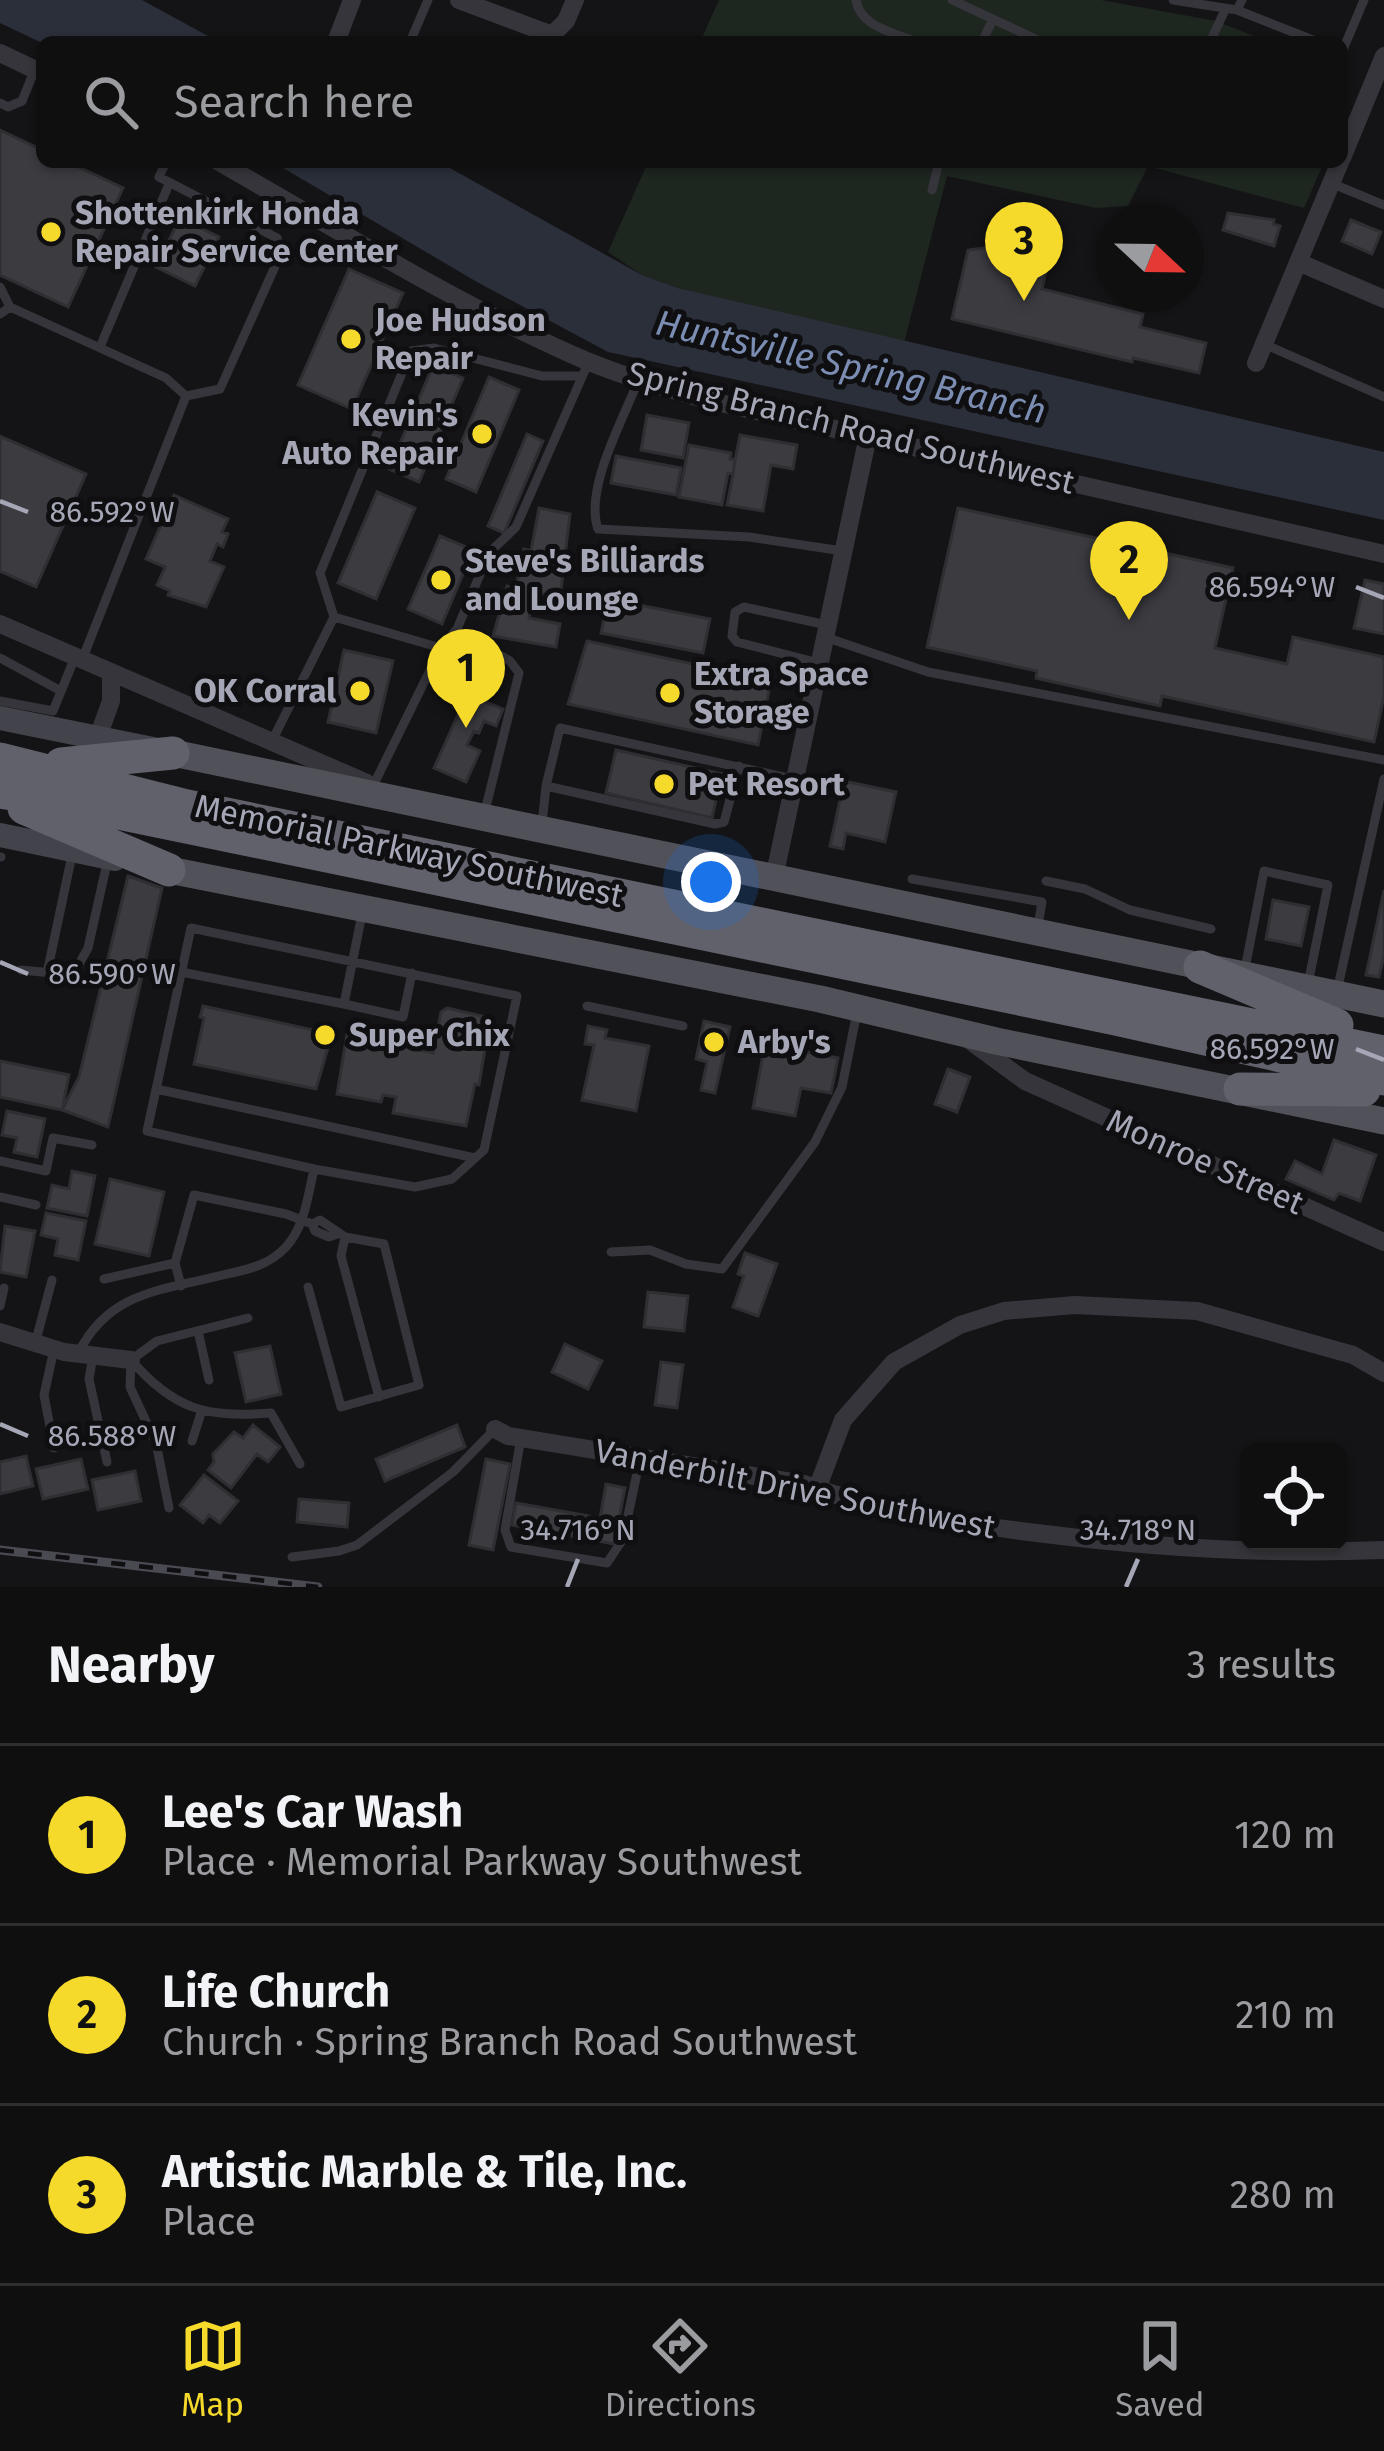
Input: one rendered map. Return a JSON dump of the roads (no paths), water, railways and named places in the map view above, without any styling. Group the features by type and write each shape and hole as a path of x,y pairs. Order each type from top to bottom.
{"highway":[{"path":"12,762 73,764 172,753"},
{"name":"Memorial Parkway Southwest","path":"12,762 187,806 1384,1047"},
{"path":"0,795 169,870"},
{"name":"Memorial Parkway Southwest","path":"0,795 70,803 1116,1019 1384,1079"},
{"path":"1200,967 1384,1047"},
{"path":"1240,1089 1384,1090"}],"main road":[{"name":"Memorial Parkway Southwest","path":"0,718 51,719 98,737 172,753 1384,1004"},
{"name":"Memorial Parkway Southwest","path":"0,835 858,1008 1384,1121"}],"street":[{"path":"338,36 352,0"},
{"path":"459,0 547,36"},
{"path":"556,36 575,0"},
{"path":"0,53 36,70"},
{"path":"1348,148 1376,100 1384,56"},
{"name":"Spring Branch Road Southwest","path":"230,168 586,368 703,399 1384,554"},
{"path":"1260,353 1338,168"},
{"path":"1298,262 1384,299"},
{"path":"774,878 868,436"},
{"path":"0,624 404,799"},
{"path":"98,737 111,700 111,673"},
{"path":"248,767 262,739"},
{"name":"Monroe Street","path":"955,1031 1025,1082 1384,1242"},
{"path":"1025,1082 1027,1062 1037,1048"},
{"path":"817,1489 843,1420 894,1362 960,1325 1004,1311 1075,1305 1197,1310 1352,1355 1384,1373"},
{"path":"0,1332 44,1347 130,1360"},
{"name":"Vanderbilt Drive Southwest","path":"495,1429 521,1438 817,1489 920,1518 1102,1541 1277,1554 1384,1550"}],"lane":[{"path":"413,36 428,0"},
{"path":"856,0 857,11 866,20 903,36"},
{"path":"952,0 1029,36"},
{"path":"1173,0 1235,6 1304,36"},
{"path":"1348,38 1364,0"},
{"path":"1214,36 1235,6"},
{"path":"985,36 993,19"},
{"path":"0,103 8,107 22,100 36,75"},
{"path":"163,168 159,177 169,184 277,238 282,251 220,388 186,396"},
{"path":"932,190 938,168"},
{"path":"1331,183 1384,206"},
{"path":"100,347 169,184"},
{"path":"0,286 10,307 166,378 186,396"},
{"path":"0,314 10,307"},
{"path":"262,739 334,617 320,573 411,351 434,348 542,376 586,368"},
{"path":"1260,353 1384,397"},
{"path":"373,786 441,648 457,629 489,554 516,527 586,368"},
{"path":"638,380 598,482 598,529 749,537 843,551"},
{"path":"0,700 51,719 186,396"},
{"path":"819,663 737,642 732,636 735,612 744,607 826,631 928,671 1384,760"},
{"path":"334,617 441,648"},
{"path":"483,817 519,673 510,661 487,648"},
{"path":"0,658 61,691"},
{"path":"542,830 560,728 794,779"},
{"path":"546,787 715,824 724,822 729,814 739,766"},
{"path":"1336,994 1384,779"},
{"path":"47,973 73,850"},
{"path":"21,970 73,975 82,962 108,857"},
{"path":"1244,976 1264,871 1328,885 1307,989"},
{"path":"912,879 1042,902 1036,933"},
{"path":"1046,881 1085,889 1130,910 1211,929"},
{"path":"344,1004 363,909"},
{"path":"190,928 353,959 517,996 484,1150 452,1179 415,1186 314,1169 147,1131 190,928"},
{"path":"181,971 403,1017 412,973"},
{"path":"586,1006 683,1026"},
{"path":"611,1252 650,1250 686,1264 722,1269 815,1142 842,1087 858,1008"},
{"path":"156,1089 475,1158"},
{"path":"0,1161 46,1171 53,1138 92,1145"},
{"path":"107,1462 86,1355 105,1313 130,1298 264,1265 307,1222 314,1169"},
{"path":"181,1286 175,1263 194,1195 334,1226 341,1236 341,1256 379,1397"},
{"path":"0,1197 37,1205"},
{"path":"308,1287 340,1407 419,1385 384,1244 341,1236"},
{"path":"104,1279 175,1263"},
{"path":"52,1280 44,1395 54,1448"},
{"path":"0,1306 4,1288"},
{"path":"130,1360 158,1341 248,1318"},
{"path":"198,1330 208,1380"},
{"path":"130,1360 149,1382 201,1413 271,1413 300,1464"},
{"path":"130,1360 130,1388 156,1443 169,1508"},
{"path":"192,1441 201,1413"},
{"path":"292,1557 357,1545 453,1472 495,1429"},
{"path":"521,1438 506,1530 511,1547 607,1562 623,1539 640,1457"}],"water":[{"path":"0,0 142,0 208,36 36,36 36,40 0,23"},
{"name":"Huntsville Spring Branch","path":"283,168 450,168 642,275 678,288 1384,452 1384,520 608,352 477,282"}],"railway":[{"path":"0,1550 318,1587"}],"place":[{"name":"Shottenkirk Honda Repair Service Center","path":"51,232"},
{"name":"Artistic Marble & Tile, Inc.","path":"1024,301"},
{"name":"Joe Hudson Repair","path":"351,339"},
{"name":"Kevin's Auto Repair","path":"482,434"},
{"name":"Steve's Billiards and Lounge","path":"441,580"},
{"name":"Life Church","path":"1129,620"},
{"name":"OK Corral","path":"360,691"},
{"name":"Extra Space Storage","path":"670,693"},
{"name":"Lee's Car Wash","path":"466,728"},
{"name":"Pet Resort","path":"664,784"},
{"name":"Super Chix","path":"325,1035"},
{"name":"Arby's","path":"714,1042"}]}
